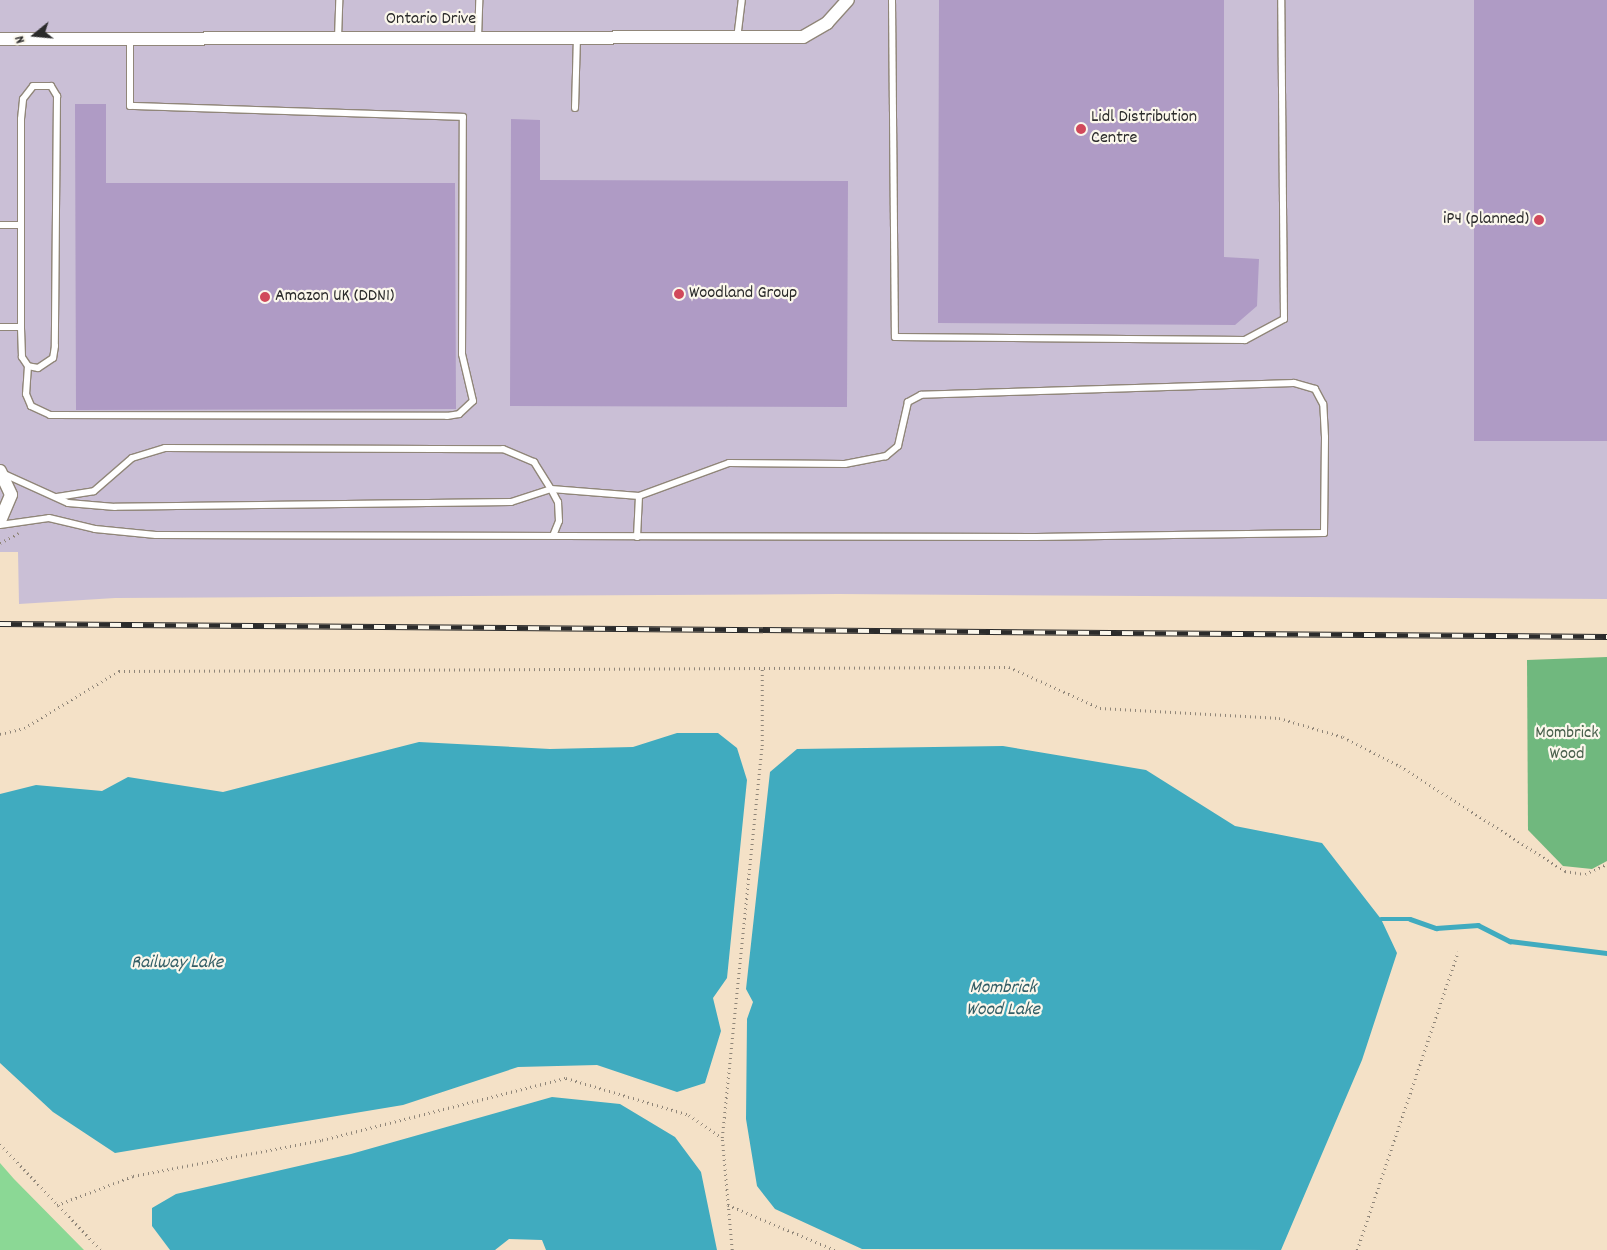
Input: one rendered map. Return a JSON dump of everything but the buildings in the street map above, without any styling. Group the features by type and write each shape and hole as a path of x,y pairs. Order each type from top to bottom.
{"street":[{"name":"Ontario Drive","path":"0,39 577,38 737,40 803,37 827,23 848,0"},
{"path":"0,521 11,495 1,472"}],"lane":[{"path":"338,38 339,0"},
{"path":"478,38 479,0"},
{"path":"737,40 742,0"},
{"path":"892,0 895,337 1245,340 1284,319 1281,0"},
{"path":"28,366 46,365 55,346 57,96 51,86 33,86 23,99 21,327 22,357 28,366 26,394 31,406 50,415 447,416 459,414 472,402 462,354 462,117 130,106 130,38"},
{"path":"575,108 577,38"},
{"path":"0,225 21,225"},
{"path":"0,327 21,327"},
{"path":"0,525 49,518 96,529 156,534 637,537 1324,533 1323,404 1315,389 1294,382 921,395 908,402 898,446 886,456 845,464 729,463 639,496 551,489 511,502 115,507 68,503 1,472"},
{"path":"54,497 94,491 132,458 165,448 503,449 534,462 551,489 560,521 553,536"},
{"path":"637,537 639,496"}],"path":[{"path":"732,1250 722,1138 762,746 762,667"},
{"path":"0,734 24,728 119,672 1009,667 1100,708 1279,718 1343,738 1400,766 1565,871 1585,874 1607,864"},
{"path":"1357,1250 1458,952"},
{"path":"57,1205 133,1176 322,1140 566,1078 689,1115 722,1138"},
{"path":"0,1144 101,1250"},
{"path":"728,1205 835,1250"}],"shaded area":[{"path":"0,0 1607,0 1607,599 838,594 115,598 19,604 18,552 0,552"}],"green space":[{"name":"Mombrick Wood","path":"1607,657 1607,861 1592,869 1563,866 1528,830 1527,660"},
{"path":"0,1163 14,1179 84,1250 0,1250"}],"water":[{"name":"Railway Lake","path":"677,733 718,733 737,748 747,780 727,978 713,998 721,1031 705,1083 677,1092 597,1065 518,1067 403,1105 115,1153 53,1112 0,1063 0,794 36,785 102,791 128,777 223,792 419,742 550,749 633,747"},
{"name":"Mombrick Wood Lake","path":"1003,746 1146,770 1235,826 1322,843 1381,919 1397,953 1362,1060 1281,1250 862,1249 775,1209 757,1186 746,1119 747,1019 753,1002 746,989 770,772 797,749"},
{"path":"552,1097 620,1104 675,1137 701,1172 717,1250 546,1250 542,1240 509,1239 495,1250 170,1250 152,1226 152,1208 176,1194 351,1154"}],"waterway":[{"path":"1381,919 1410,919 1436,928 1478,925 1510,941 1607,953"}],"railway":[{"path":"0,624 1607,637"}],"place":[{"name":"Lidl Distribution Centre","path":"1081,129"},
{"name":"iP4 (planned)","path":"1539,220"},
{"name":"Woodland Group","path":"679,294"},
{"name":"Amazon UK (DDN1)","path":"265,297"}]}
